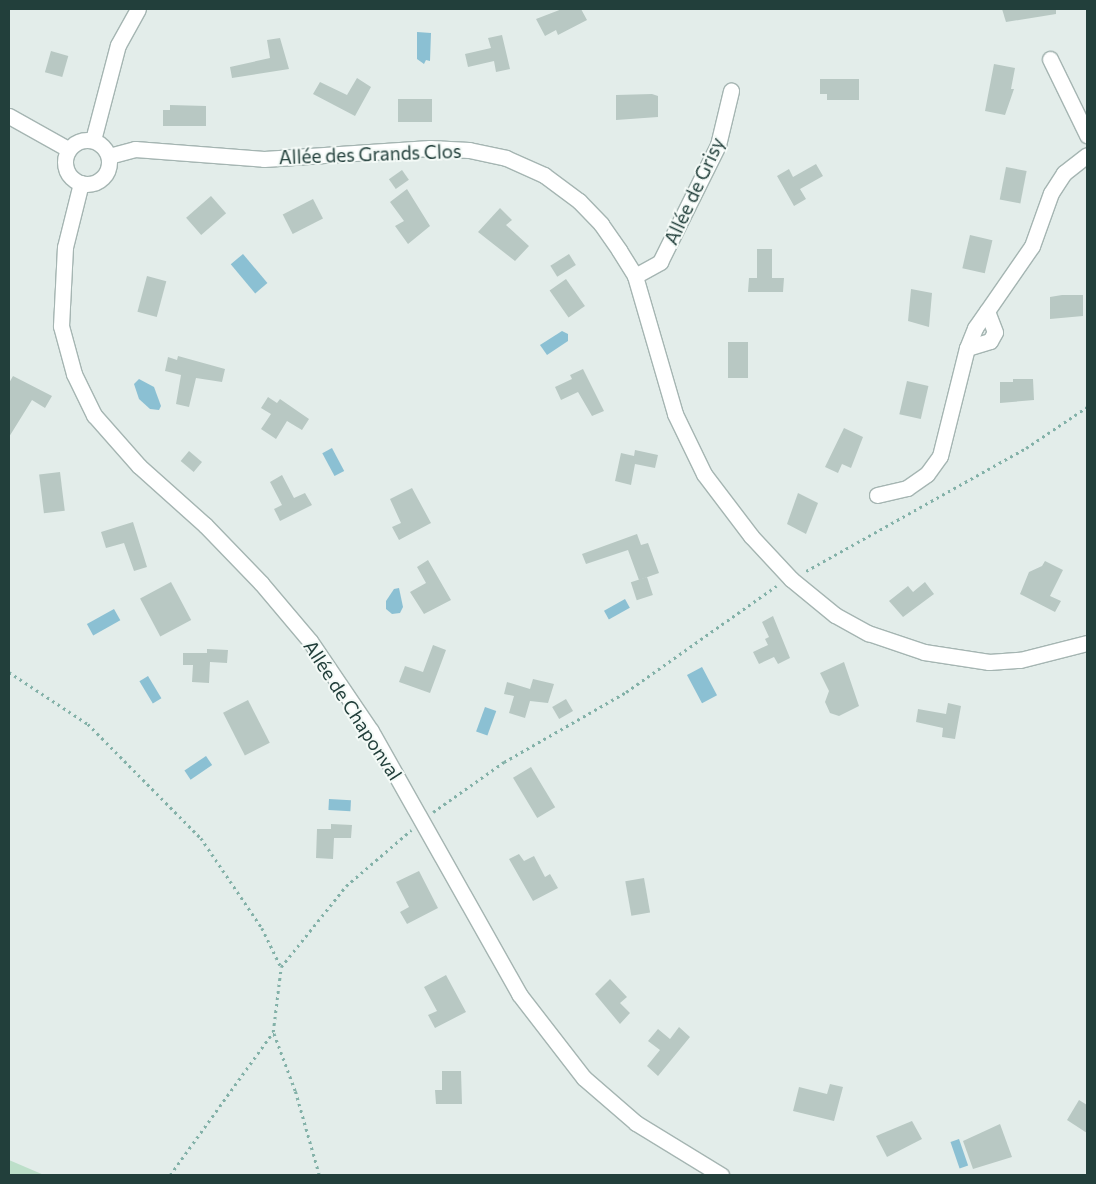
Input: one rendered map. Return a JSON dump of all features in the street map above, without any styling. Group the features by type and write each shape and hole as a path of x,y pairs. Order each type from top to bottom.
{"street":[{"path":"93,140 118,45 138,9"},
{"path":"1050,59 1087,135"},
{"name":"Allée de Grisy","path":"635,276 660,262 718,145 731,91"},
{"path":"9,116 68,149"},
{"path":"79,140 93,140 104,148 109,156 108,168 101,179 81,183 66,170 68,149 79,140"},
{"name":"Allée des Grands Clos","path":"109,156 135,149 264,158 430,148 469,150 506,158 544,175 579,202 601,224 635,276 664,383 690,448 722,502 791,579 835,615 860,629 897,646 924,652 989,662 1036,657 1087,644"},
{"path":"878,495 907,488 927,474 940,456 967,348 990,341 995,332 987,311 1032,246 1051,193 1064,174 1087,154"},
{"name":"Allée de Chaponval","path":"81,183 65,247 60,301 66,351 82,395 109,435 261,583 310,641 372,731 519,994 584,1078 636,1123 721,1175"}],"path":[{"path":"319,1175 295,1091 273,1032 281,967 346,886 422,820 504,762 626,692 777,586 1026,448 1087,407"},
{"path":"9,672 88,724 201,838 262,928 281,967"},
{"path":"170,1175 273,1032"}],"green space":[{"path":"9,1160 44,1175 9,1175"}],"water":[{"path":"417,32 431,33 430,61 426,60 424,64 417,59"},
{"path":"243,254 267,283 255,293 231,264"},
{"path":"562,331 568,334 568,341 547,355 540,345"},
{"path":"139,379 154,387 161,406 159,410 150,409 139,399 134,384"},
{"path":"332,448 344,471 334,476 322,453"},
{"path":"399,588 403,607 400,613 392,614 386,609 386,601 394,589"},
{"path":"625,599 630,608 609,619 604,611"},
{"path":"114,609 120,620 93,635 87,624"},
{"path":"702,667 717,695 702,703 687,675"},
{"path":"148,676 161,698 153,703 139,681"},
{"path":"485,707 496,711 487,736 476,731"},
{"path":"206,756 212,765 191,780 184,771"},
{"path":"329,799 351,800 350,811 328,810"},
{"path":"959,1139 968,1165 960,1168 950,1142"}],"building":[{"path":"562,9 581,9 587,20 558,35 556,30 545,36 536,19"},
{"path":"1002,9 1056,9 1056,14 1006,22"},
{"path":"502,35 510,69 496,72 494,61 468,67 465,54 491,48 488,38"},
{"path":"280,38 289,69 232,78 230,67 270,58 267,40"},
{"path":"51,51 68,56 62,77 45,72"},
{"path":"994,64 1015,68 1011,89 1014,89 1005,115 985,111"},
{"path":"357,78 371,87 355,116 313,94 320,82 347,95"},
{"path":"820,79 859,79 859,100 827,100 827,94 820,94"},
{"path":"652,94 658,96 658,117 616,120 616,95"},
{"path":"398,99 432,99 432,122 398,122"},
{"path":"170,105 206,106 206,126 163,126 163,110 170,110"},
{"path":"816,164 823,176 800,189 806,199 794,206 777,176 789,169 793,177"},
{"path":"1006,167 1027,171 1020,203 1000,199"},
{"path":"402,170 409,180 396,189 389,179"},
{"path":"407,189 430,226 408,244 395,226 404,221 390,202"},
{"path":"211,196 226,213 201,235 186,218"},
{"path":"313,199 323,219 293,234 283,214"},
{"path":"500,208 512,220 506,225 529,246 515,261 478,232"},
{"path":"970,235 992,240 985,273 962,268"},
{"path":"757,249 772,249 772,278 784,278 783,292 748,292 749,278 757,278"},
{"path":"569,254 576,265 557,277 550,266"},
{"path":"147,276 166,281 157,317 137,312"},
{"path":"566,279 585,306 569,318 550,290"},
{"path":"911,289 932,293 929,327 908,321"},
{"path":"1083,295 1083,316 1050,319 1050,297"},
{"path":"728,342 748,342 748,378 728,378"},
{"path":"178,356 225,369 222,382 196,378 189,407 176,404 181,375 165,371 168,357 177,360"},
{"path":"583,369 604,411 592,416 578,392 561,400 555,387 572,379 570,375"},
{"path":"13,376 52,396 45,408 32,400 9,437 9,383"},
{"path":"1013,379 1033,379 1034,400 1000,403 1000,382 1013,382"},
{"path":"907,381 928,386 921,419 899,414"},
{"path":"268,397 277,403 280,399 309,419 302,430 287,421 276,439 261,429 271,414 261,408"},
{"path":"844,428 863,437 851,468 842,464 838,473 825,467"},
{"path":"635,450 658,455 655,468 635,464 631,485 615,481 621,453 634,456"},
{"path":"189,451 202,462 194,472 181,461"},
{"path":"60,472 65,511 44,513 39,475"},
{"path":"282,475 294,498 305,493 312,505 280,521 274,509 282,505 270,482"},
{"path":"412,488 431,523 399,540 392,527 401,523 390,499"},
{"path":"798,493 818,503 806,534 787,524"},
{"path":"133,522 147,567 134,571 124,543 106,548 101,532"},
{"path":"637,534 641,545 648,543 659,573 639,580 628,550 586,564 582,554"},
{"path":"428,560 451,600 424,614 410,592 426,583 417,567"},
{"path":"1045,561 1063,570 1050,596 1061,601 1055,612 1020,594 1029,572 1042,566"},
{"path":"647,577 653,595 637,600 631,582"},
{"path":"171,582 191,620 160,636 140,598"},
{"path":"925,582 934,594 903,617 889,601 908,586 913,592"},
{"path":"773,616 790,658 778,664 774,657 759,664 753,652 768,645 765,639 769,637 762,622"},
{"path":"433,645 446,650 430,693 399,682 405,666 423,672"},
{"path":"207,649 228,650 227,663 210,662 209,683 192,682 193,665 183,665 183,653 207,653"},
{"path":"844,662 859,706 839,716 830,713 825,702 829,691 820,673"},
{"path":"533,679 554,684 548,703 530,701 525,718 509,713 514,696 504,694 507,682 530,689"},
{"path":"566,699 573,711 559,719 552,707"},
{"path":"248,700 270,743 245,755 223,713"},
{"path":"948,703 961,706 955,739 942,737 943,728 916,722 918,709 946,714"},
{"path":"531,767 555,807 537,818 513,778"},
{"path":"331,824 352,825 351,838 334,838 333,859 316,858 317,829 331,829"},
{"path":"519,854 524,861 534,856 545,877 550,874 558,888 533,901 509,859"},
{"path":"419,871 438,908 407,924 400,912 409,907 396,882"},
{"path":"644,878 650,912 631,916 625,881"},
{"path":"446,975 466,1012 435,1028 428,1015 437,1011 424,987"},
{"path":"610,979 627,997 620,1003 630,1013 620,1024 595,994"},
{"path":"679,1027 690,1037 658,1076 647,1066 660,1050 648,1041 658,1029 670,1039"},
{"path":"442,1071 461,1071 462,1104 436,1104 435,1090 442,1090"},
{"path":"830,1084 843,1087 834,1121 793,1111 799,1087 827,1094"},
{"path":"1079,1100 1087,1105 1087,1133 1067,1120"},
{"path":"912,1121 922,1139 887,1157 876,1136"},
{"path":"1000,1124 1012,1157 973,1169 963,1141"}]}
